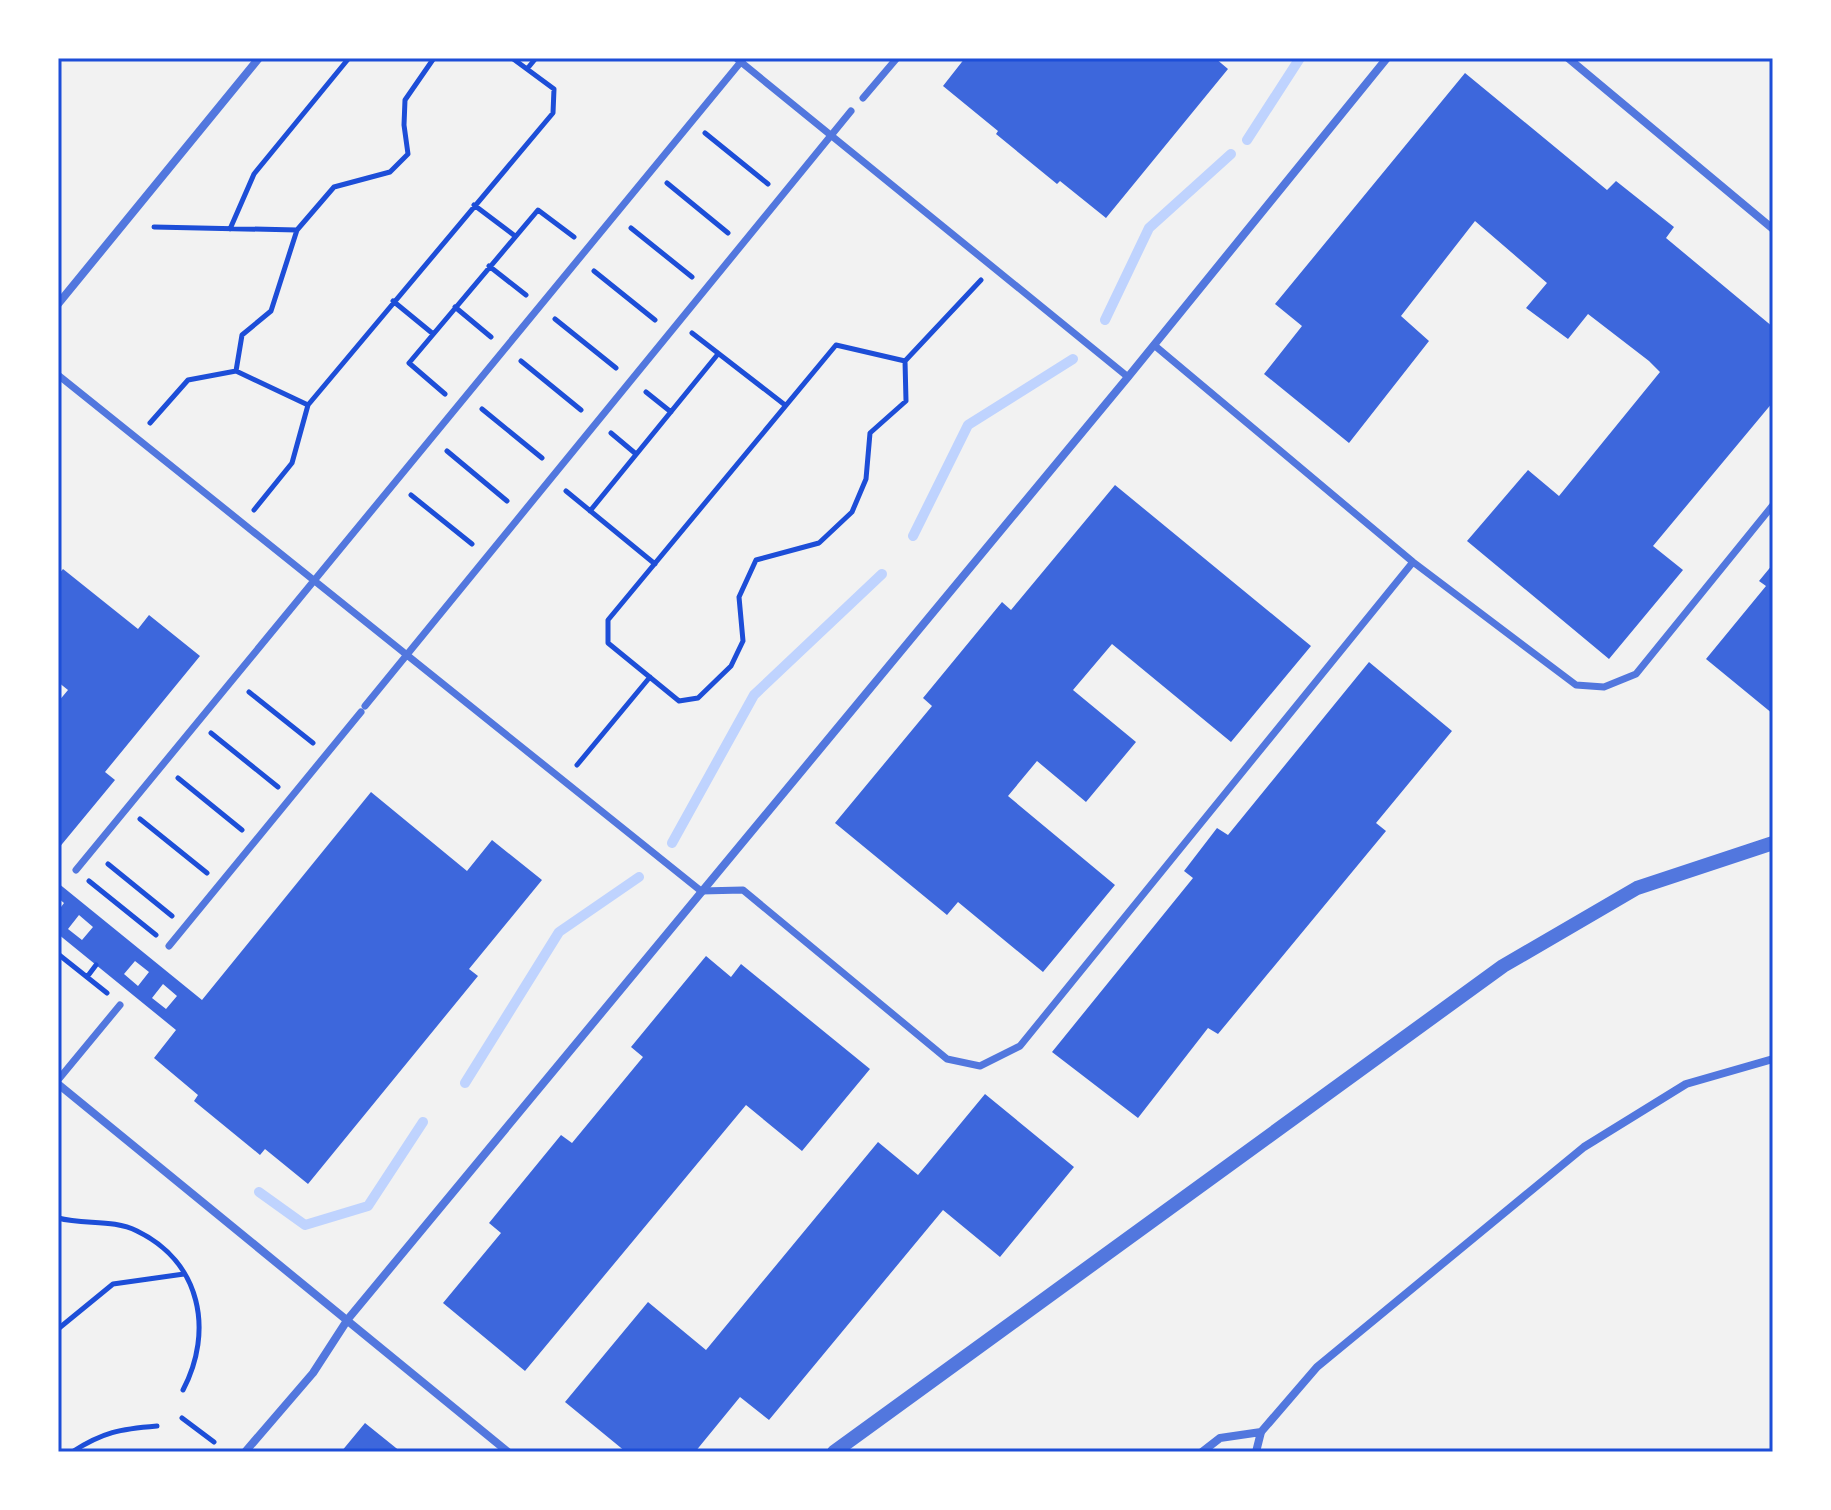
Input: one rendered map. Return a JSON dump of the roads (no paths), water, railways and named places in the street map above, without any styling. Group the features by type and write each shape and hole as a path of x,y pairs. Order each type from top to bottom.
{"street":[{"path":"58,304 259,58"},
{"path":"863,98 897,58"},
{"path":"245,1452 313,1373 348,1319 1128,377 1387,58"},
{"path":"1568,58 1773,229"},
{"path":"76,870 740,59 1128,377"},
{"path":"169,946 851,111"},
{"path":"1154,345 1413,562 1576,685 1604,687 1636,674 1773,505"},
{"path":"58,375 701,891 743,890 947,1059 980,1066 1020,1046 1413,562"},
{"path":"834,1452 1503,966 1637,888 1773,843"},
{"path":"120,1005 58,1082 508,1452"},
{"path":"1256,1452 1261,1432 1317,1367 1584,1147 1686,1084 1773,1059"},
{"path":"1202,1452 1220,1438 1261,1432"}],"waterway":[{"path":"1247,140 1300,58"},
{"path":"1105,320 1149,228 1231,154"},
{"path":"913,536 968,425 1073,359"},
{"path":"672,843 754,695 882,574"},
{"path":"465,1083 559,932 639,877"},
{"path":"259,1192 305,1225 368,1206 423,1122"}]}
